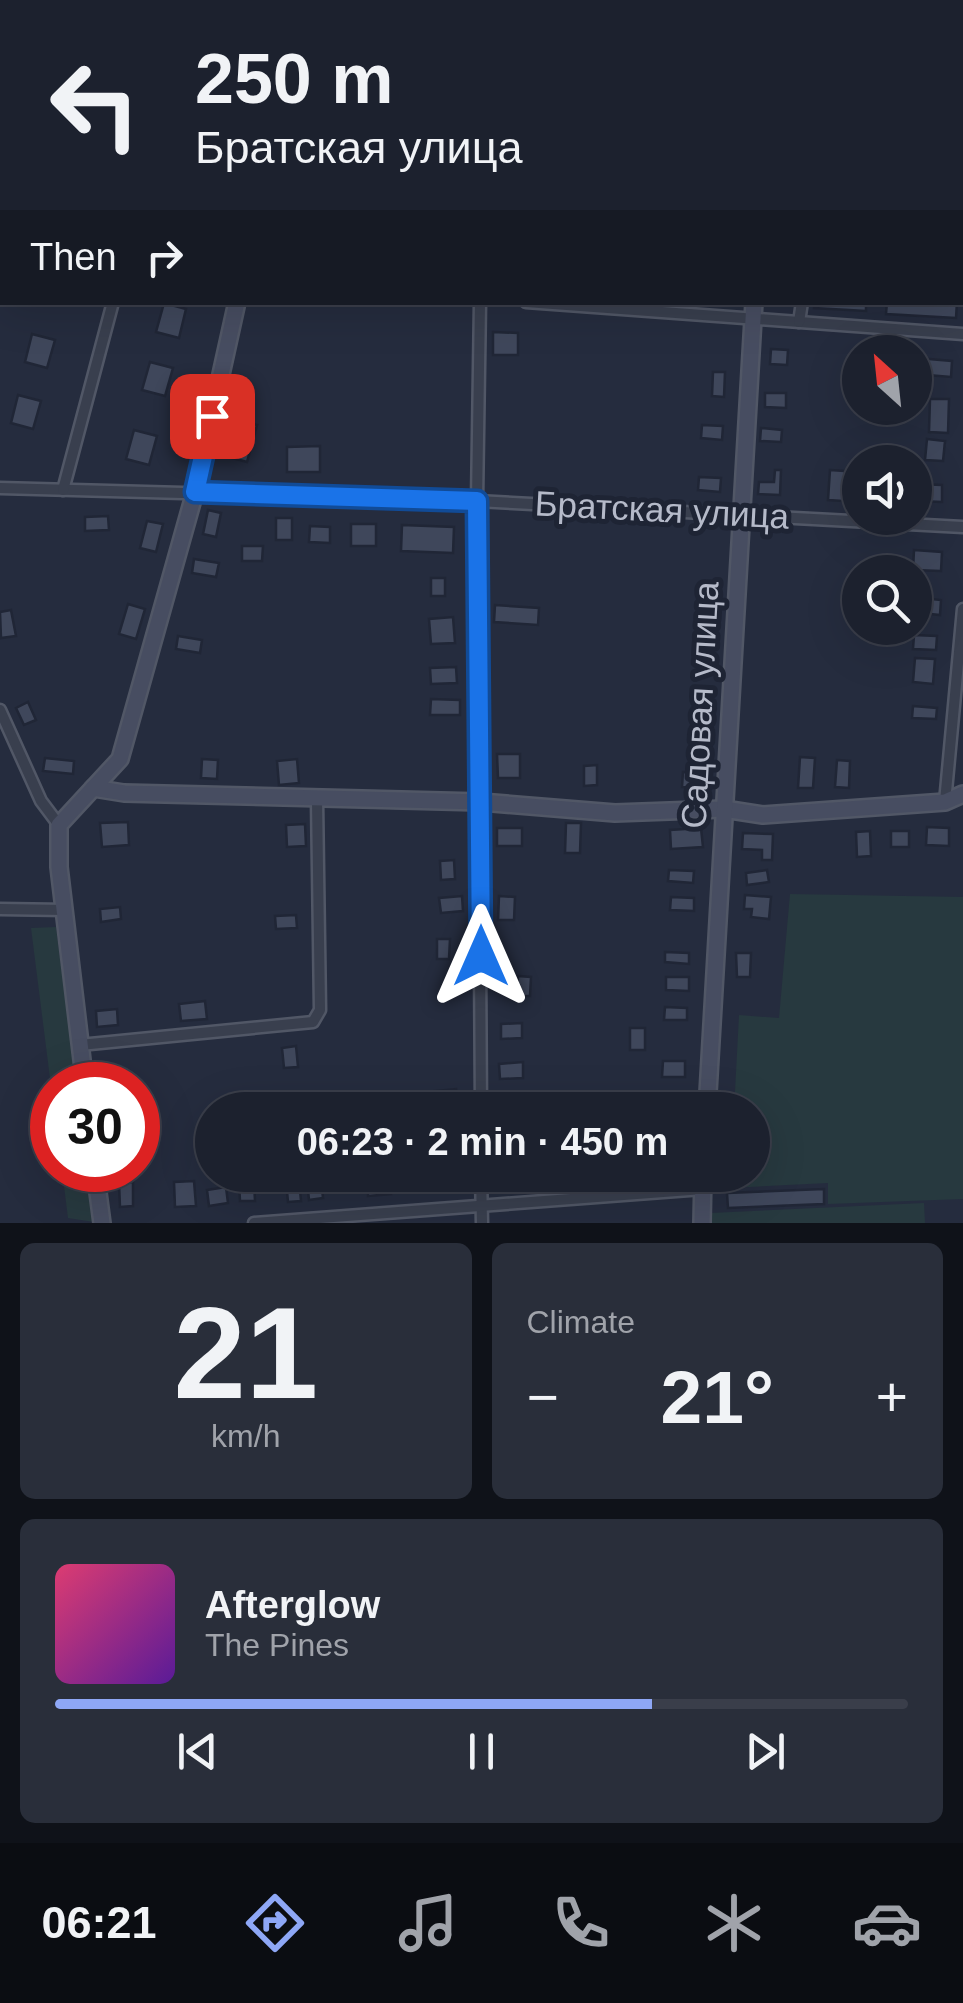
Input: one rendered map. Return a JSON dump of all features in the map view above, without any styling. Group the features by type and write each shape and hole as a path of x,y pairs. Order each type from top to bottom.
{"street":[{"path":"64,490 112,305"},
{"path":"59,825 120,759 195,492 236,305"},
{"path":"480,305 477,501 481,1092"},
{"path":"611,305 753,310 800,322 963,334"},
{"path":"800,322 802,305"},
{"name":"Садовая улица","path":"708,1092 753,310"},
{"name":"Братская улица","path":"0,488 477,501 963,527"},
{"path":"945,802 963,609"},
{"path":"0,710 41,801 59,825 59,867 82,1062"},
{"path":"93,788 317,800 480,802 616,813 724,809 763,815 945,802 963,794"},
{"path":"80,1045 313,1022 320,1010 317,800"},
{"path":"0,909 66,910"},
{"path":"98,1192 102,1223"},
{"path":"482,1192 482,1223"},
{"path":"254,1223 611,1192"},
{"path":"702,1223 703,1192"}],"shaded area":[{"path":"790,894 963,897 963,1199 828,1204 828,1183 770,1186 770,1092 735,1092 739,1015 779,1018"},
{"path":"56,927 74,1062 48,1062 31,928"},
{"path":"65,1192 90,1192 94,1222 68,1218"},
{"path":"924,1203 925,1223 710,1223 710,1213"}],"building":[{"path":"163,305 186,309 179,338 156,332"},
{"path":"866,305 866,311 814,308"},
{"path":"887,305 957,305 956,318 886,314"},
{"path":"493,332 518,333 518,355 493,355"},
{"path":"32,334 55,340 47,368 25,362"},
{"path":"771,349 788,350 787,365 770,364"},
{"path":"932,359 952,361 951,377 932,375"},
{"path":"150,362 173,368 165,396 142,390"},
{"path":"713,372 725,372 724,397 712,396"},
{"path":"765,393 786,393 786,408 765,407"},
{"path":"18,395 41,401 33,429 11,423"},
{"path":"932,399 949,399 948,433 929,432"},
{"path":"235,419 257,425 247,462 225,456"},
{"path":"702,425 723,426 722,440 701,438"},
{"path":"761,428 782,430 781,442 760,441"},
{"path":"134,430 157,436 149,465 126,459"},
{"path":"927,439 945,441 943,461 932,460 932,445 926,445"},
{"path":"320,446 320,472 287,472 287,447"},
{"path":"775,470 781,470 780,495 758,494 759,482 774,482"},
{"path":"830,470 842,471 842,501 828,500"},
{"path":"699,477 721,478 720,492 698,490"},
{"path":"932,485 942,485 942,502 932,502"},
{"path":"208,510 221,513 216,537 203,534"},
{"path":"108,516 109,530 85,531 85,517"},
{"path":"276,518 292,518 292,540 276,540"},
{"path":"147,521 163,524 156,552 140,548"},
{"path":"351,524 376,524 376,546 351,546"},
{"path":"402,525 454,527 453,553 401,551"},
{"path":"310,526 330,527 330,543 309,542"},
{"path":"242,546 263,546 262,561 242,561"},
{"path":"914,550 942,552 941,571 932,571 932,555 914,555"},
{"path":"194,559 219,563 216,577 192,573"},
{"path":"431,578 445,578 445,596 431,596"},
{"path":"932,599 941,600 940,615 932,614"},
{"path":"128,604 145,609 136,639 119,634"},
{"path":"495,605 539,608 538,625 494,622"},
{"path":"11,610 16,636 1,638 0,612"},
{"path":"453,617 455,643 431,644 429,619"},
{"path":"178,636 202,640 200,653 176,649"},
{"path":"932,636 937,636 936,650 913,649 913,645 932,645"},
{"path":"915,658 935,659 933,684 913,682"},
{"path":"456,667 457,683 431,684 430,668"},
{"path":"431,699 460,700 460,715 430,715"},
{"path":"28,702 36,720 24,725 16,708"},
{"path":"913,706 937,708 936,719 912,718"},
{"path":"497,754 520,754 520,778 498,778"},
{"path":"800,757 815,758 813,788 798,788"},
{"path":"45,758 74,761 73,774 43,771"},
{"path":"202,759 218,760 217,779 201,778"},
{"path":"297,759 299,783 279,785 277,761"},
{"path":"837,760 850,761 849,788 835,787"},
{"path":"597,765 597,785 584,786 584,766"},
{"path":"683,772 703,773 702,788 682,787"},
{"path":"128,822 129,845 102,847 100,823"},
{"path":"566,823 581,823 580,853 565,853"},
{"path":"305,824 306,846 287,847 286,825"},
{"path":"927,827 949,828 949,846 926,845"},
{"path":"497,828 522,828 522,846 497,846"},
{"path":"701,828 703,847 671,849 670,830"},
{"path":"870,831 871,856 857,857 856,832"},
{"path":"891,831 909,831 909,847 891,847"},
{"path":"743,833 773,834 772,860 762,860 762,850 742,849"},
{"path":"454,860 455,879 441,880 440,861"},
{"path":"669,870 694,871 693,883 668,881"},
{"path":"767,870 769,882 747,885 746,873"},
{"path":"745,895 771,897 769,919 751,917 752,909 744,909"},
{"path":"462,896 463,911 441,913 439,898"},
{"path":"499,896 515,897 514,920 498,920"},
{"path":"671,897 694,898 694,911 670,910"},
{"path":"120,907 121,919 101,922 100,909"},
{"path":"296,915 297,928 276,929 275,916"},
{"path":"437,939 450,939 449,959 437,959"},
{"path":"665,952 689,953 689,964 665,962"},
{"path":"736,953 751,953 750,977 737,977"},
{"path":"518,976 531,977 530,996 517,996"},
{"path":"666,977 689,977 689,991 666,990"},
{"path":"205,1001 207,1019 181,1021 179,1004"},
{"path":"665,1007 687,1008 687,1020 664,1020"},
{"path":"117,1009 118,1025 97,1027 96,1011"},
{"path":"522,1023 522,1038 501,1039 501,1024"},
{"path":"630,1028 645,1028 645,1050 630,1050"},
{"path":"296,1046 298,1067 284,1068 282,1048"},
{"path":"663,1061 685,1061 685,1077 662,1077"},
{"path":"523,1062 523,1078 500,1079 499,1064"},
{"path":"194,1181 196,1206 175,1207 174,1182"},
{"path":"824,1189 824,1204 728,1208 727,1193"},
{"path":"119,1192 133,1192 133,1206 120,1207"},
{"path":"207,1192 227,1192 228,1203 209,1206"},
{"path":"240,1192 255,1192 255,1201 240,1201"},
{"path":"287,1192 300,1192 301,1201 288,1202"},
{"path":"308,1192 322,1192 323,1198 309,1200"},
{"path":"368,1192 391,1192 391,1194 368,1196"}],"route":[{"path":"212,416 195,492 477,501 481,956"}]}
